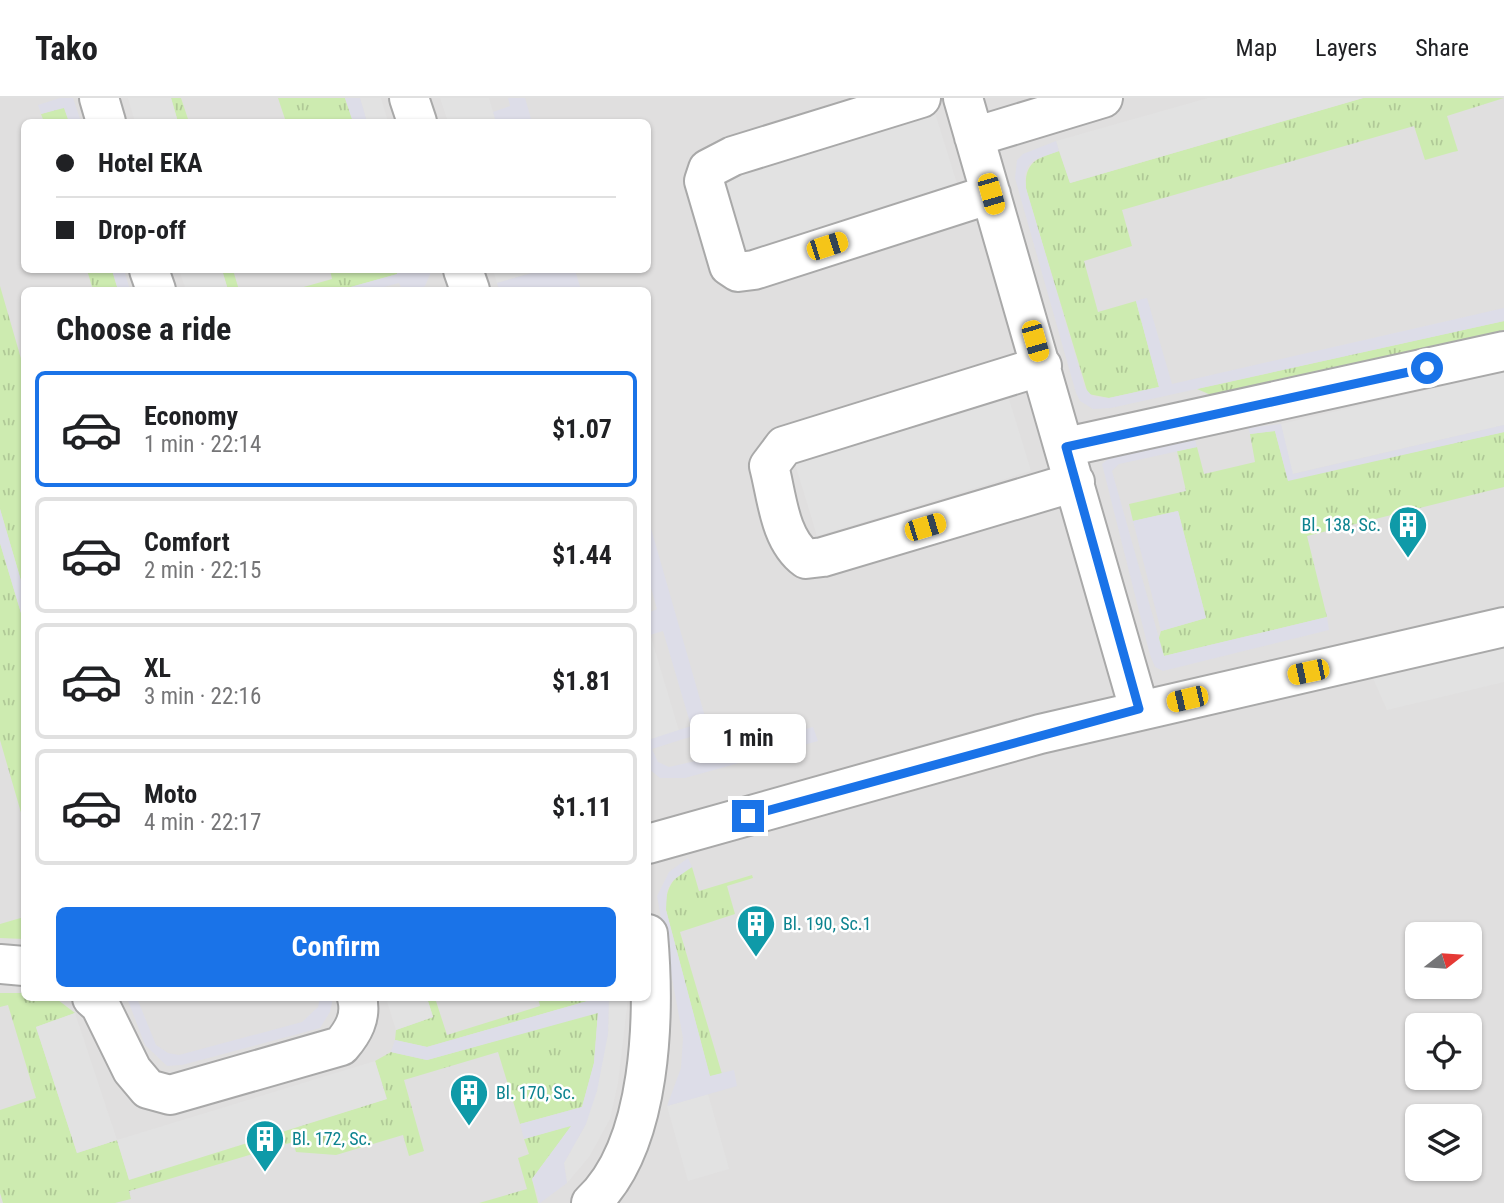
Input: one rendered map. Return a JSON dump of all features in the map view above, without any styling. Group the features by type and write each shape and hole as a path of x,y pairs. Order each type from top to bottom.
{"street":[{"path":"99,98 105,119"},
{"path":"409,98 416,119"},
{"path":"921,98 733,156 708,169 704,181 729,266 738,272 754,270 991,194"},
{"path":"963,98 1139,709"},
{"path":"974,137 1103,98"},
{"path":"1042,366 784,446 769,466 786,534 797,553 806,559 823,557 1070,465 1504,351"},
{"path":"651,843 1139,709 1504,626"},
{"path":"0,964 21,966"},
{"path":"95,1001 100,1005 132,1070 148,1089 170,1094 341,1046 354,1031 358,1001"},
{"path":"591,1203 605,1190 618,1167 636,1114 647,1063 650,1001"}],"shaded area":[{"path":"0,98 1504,98 1504,1203 0,1203"},
{"path":"60,98 73,98 80,119 68,119 64,108 41,114 38,105"},
{"path":"128,98 171,98 177,119 134,119"},
{"path":"345,98 360,98 366,119 352,119"},
{"path":"360,98 381,98 387,119 366,119"},
{"path":"440,98 489,98 495,119 447,119"},
{"path":"508,98 525,98 531,119 495,119 493,112 510,106"},
{"path":"1208,98 1363,98 1070,183 1056,141"},
{"path":"935,113 959,190 744,254 721,177"},
{"path":"1056,141 1059,151 1034,160 1028,166 1025,174 1026,188 1085,388 1093,397 1109,398 1159,387 1136,301 1147,298 1172,384 1504,308 1504,321 1111,408 1093,409 1080,401 1076,393 1015,178 1017,160 1023,154"},
{"path":"113,273 125,273 129,287 117,287"},
{"path":"180,273 223,273 227,287 185,287"},
{"path":"431,273 424,287 401,287 399,283 384,287 351,287 397,274"},
{"path":"494,273 531,273 497,283"},
{"path":"532,273 576,273 580,287 498,287 497,283"},
{"path":"1504,372 1504,425 1292,474 1281,424"},
{"path":"1008,396 1031,471 817,536 794,460"},
{"path":"1281,424 1293,474 1504,425 1504,432 1288,481 1275,431 1250,434 1248,428"},
{"path":"1194,436 1197,447 1119,464 1112,471 1164,656 1327,617 1329,630 1163,671 1155,667 1150,655 1102,464 1112,456"},
{"path":"0,509 21,581 21,613 0,543"},
{"path":"1178,511 1206,618 1161,631 1133,521"},
{"path":"651,528 716,755 813,727 818,741 685,778 660,778 651,770 651,739 691,726 663,631 651,635 651,612 657,609 651,588","holes":["693,736 700,760 669,767 658,762 652,749"]},
{"path":"651,637 679,731 651,739"},
{"path":"1504,648 1504,682 1387,710 1373,678"},
{"path":"688,858 692,867 672,881 667,890 666,910 710,1076 734,1070 737,1086 667,1106 681,1068 683,1038 657,896 669,872"},
{"path":"128,1001 138,1001 156,1045 168,1053 179,1055 302,1022 318,1007 319,1001 332,1001 330,1012 320,1028 182,1065 167,1066 145,1045"},
{"path":"387,1001 428,1001 433,1017 396,1030"},
{"path":"588,1001 609,1001 608,1034 597,1091 586,1124 564,1163 567,1183 540,1203 532,1179 571,1126 524,1139 520,1124 582,1107 594,1063 598,1013 427,1060 391,1052 395,1040 427,1047"},
{"path":"609,1001 628,1001 618,1083 610,1119 589,1157 567,1183 564,1163 586,1124 608,1034"},
{"path":"75,1013 117,1140 77,1153 36,1027"},
{"path":"375,1061 387,1099 129,1180 117,1140"},
{"path":"708,1094 729,1169 688,1181 667,1106"}],"green space":[{"path":"171,98 181,98 188,119 177,119"},
{"path":"278,98 345,98 352,119 285,119"},
{"path":"1363,98 1504,98 1447,116 1458,151 1425,160 1414,126 1122,210 1132,246 1084,261 1098,312 1136,301 1159,387 1109,398 1088,394 1026,189 1029,167 1038,159 1059,151 1070,183"},
{"path":"64,107 68,119 43,119 41,114"},
{"path":"88,273 113,273 117,287 92,287"},
{"path":"223,273 234,273 238,287 227,287"},
{"path":"331,273 398,274 351,287 304,287 332,279"},
{"path":"0,286 21,359 21,581 0,509"},
{"path":"1504,321 1504,330 1228,395 1211,395 1197,389"},
{"path":"1275,431 1288,480 1504,432 1504,487 1307,536 1327,617 1164,656 1158,641 1161,631 1206,618 1178,511 1133,521 1129,504 1186,491 1177,451 1197,447 1204,474 1255,462 1250,434"},
{"path":"0,543 21,613 21,813 0,740"},
{"path":"692,867 699,891 752,875 753,878 727,886 735,914 680,932 722,1074 710,1077 666,910 667,895 675,879"},
{"path":"21,918 21,939 0,938 0,924"},
{"path":"0,993 21,993 21,1001 59,1001 75,1013 36,1027 77,1153 117,1140 129,1179 386,1099 375,1061 391,1052 427,1060 598,1012 594,1063 582,1107 520,1124 498,1052 404,1080 424,1151 409,1156 403,1135 336,1155 296,1152 293,1142 129,1191 131,1199 115,1203 3,1203 0,1193 0,1110 36,1098 8,1005 0,1007"},
{"path":"428,1001 436,1001 447,1035 540,1006 539,1001 588,1001 427,1047 395,1040 396,1030 433,1017"},
{"path":"572,1125 532,1179 538,1203 479,1203 527,1189 518,1158 529,1154 524,1139"}],"place":[{"name":"Bl. 138, Sc.","path":"1408,559"},
{"name":"Bl. 190, Sc.1","path":"756,958"},
{"name":"Bl. 170, Sc.","path":"469,1127"},
{"name":"Bl. 172, Sc.","path":"265,1173"}],"route":[{"path":"748,816 1139,709 1066,447 1427,368"}]}
